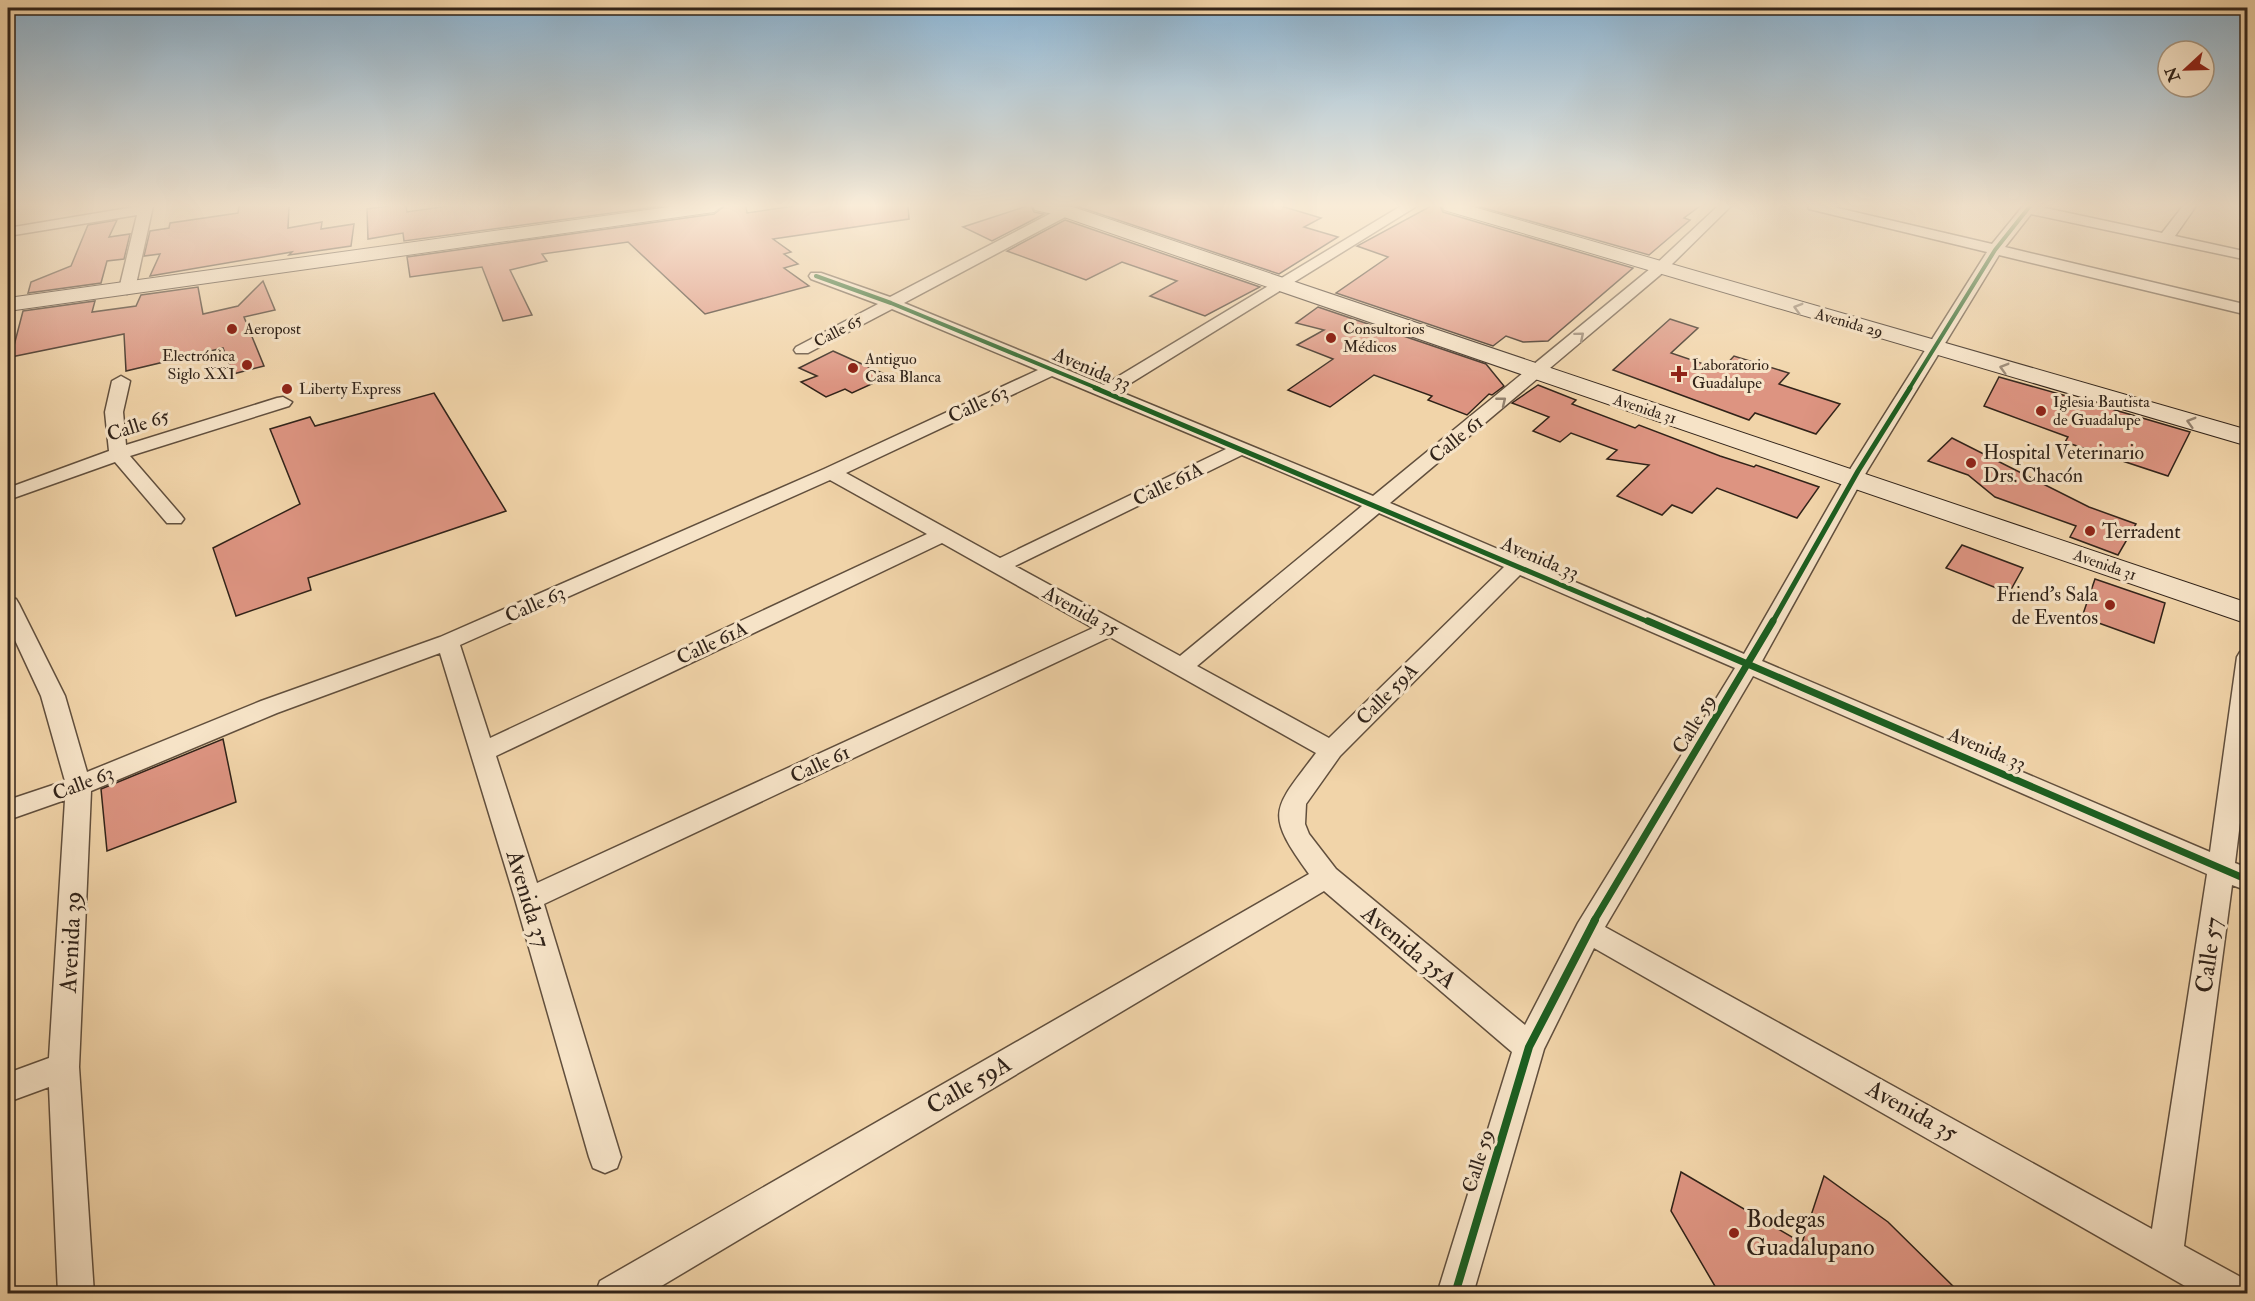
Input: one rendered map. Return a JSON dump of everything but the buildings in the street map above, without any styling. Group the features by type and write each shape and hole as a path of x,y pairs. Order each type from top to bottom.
{"main road":[{"path":"8,306 285,267"},
{"name":"Avenida 31","path":"1241,267 1540,370 2247,603"},
{"name":"Avenida 29","path":"1661,267 2247,438"},
{"name":"Avenida 31","path":"1855,475 2247,614"}],"street":[{"path":"127,289 132,267"},
{"name":"Calle 65","path":"801,350 958,267"},
{"path":"1105,392 1310,267"},
{"name":"Calle 61","path":"1181,667 1661,267"},
{"name":"Calle 59","path":"1455,1293 1529,1047 1588,931 1749,664 1855,475 1985,267"},
{"path":"2065,267 2247,310"},
{"name":"Avenida 33","path":"816,276 891,303 1375,504 2234,874"},
{"name":"Calle 63","path":"8,810 79,786 269,707 448,642 831,473 1051,370"},
{"path":"121,381 114,412 117,454 174,519"},
{"name":"Calle 65","path":"8,494 117,454 283,402"},
{"name":"Calle 61A","path":"999,566 1240,449"},
{"name":"Avenida 35","path":"831,473 1331,750"},
{"name":"Calle 61A","path":"483,752 942,535"},
{"name":"Calle 59A","path":"1298,839 1292,824 1293,802 1331,750 1517,567"},
{"name":"Avenida 39","path":"8,604 53,696 79,786 64,1067 76,1293"},
{"name":"Calle 61","path":"529,899 1111,628"},
{"name":"Avenida 37","path":"448,642 529,899 605,1157"},
{"name":"Calle 57","path":"2166,1253 2234,874 2247,657"},
{"name":"Avenida 35A","path":"1298,839 1326,877 1529,1047"},
{"name":"Calle 59A","path":"613,1293 1326,877"},
{"name":"Avenida 35","path":"1588,931 2235,1293"},
{"path":"8,1087 64,1067"}],"cycle path":[{"path":"1455,1294 1529,1047 1588,931 1749,664 1858,471 1985,267"},
{"path":"816,276 891,303 1375,504 2248,880"}],"place":[{"name":"Aeropost","path":"232,329"},
{"name":"Consultorios Médicos","path":"1331,338"},
{"name":"Electrónica Siglo XXI","path":"247,365"},
{"name":"Antiguo Casa Blanca","path":"853,368"},
{"name":"Laboratorio Guadalupe","path":"1679,374"},
{"name":"Liberty Express","path":"287,389"},
{"name":"Iglesia Bautista de Guadalupe","path":"2041,411"},
{"name":"Hospital Veterinario Drs. Chacón","path":"1971,463"},
{"name":"Terradent","path":"2090,531"},
{"name":"Friend's Sala de Eventos","path":"2110,605"},
{"name":"Bodegas Guadalupano","path":"1734,1233"}]}
